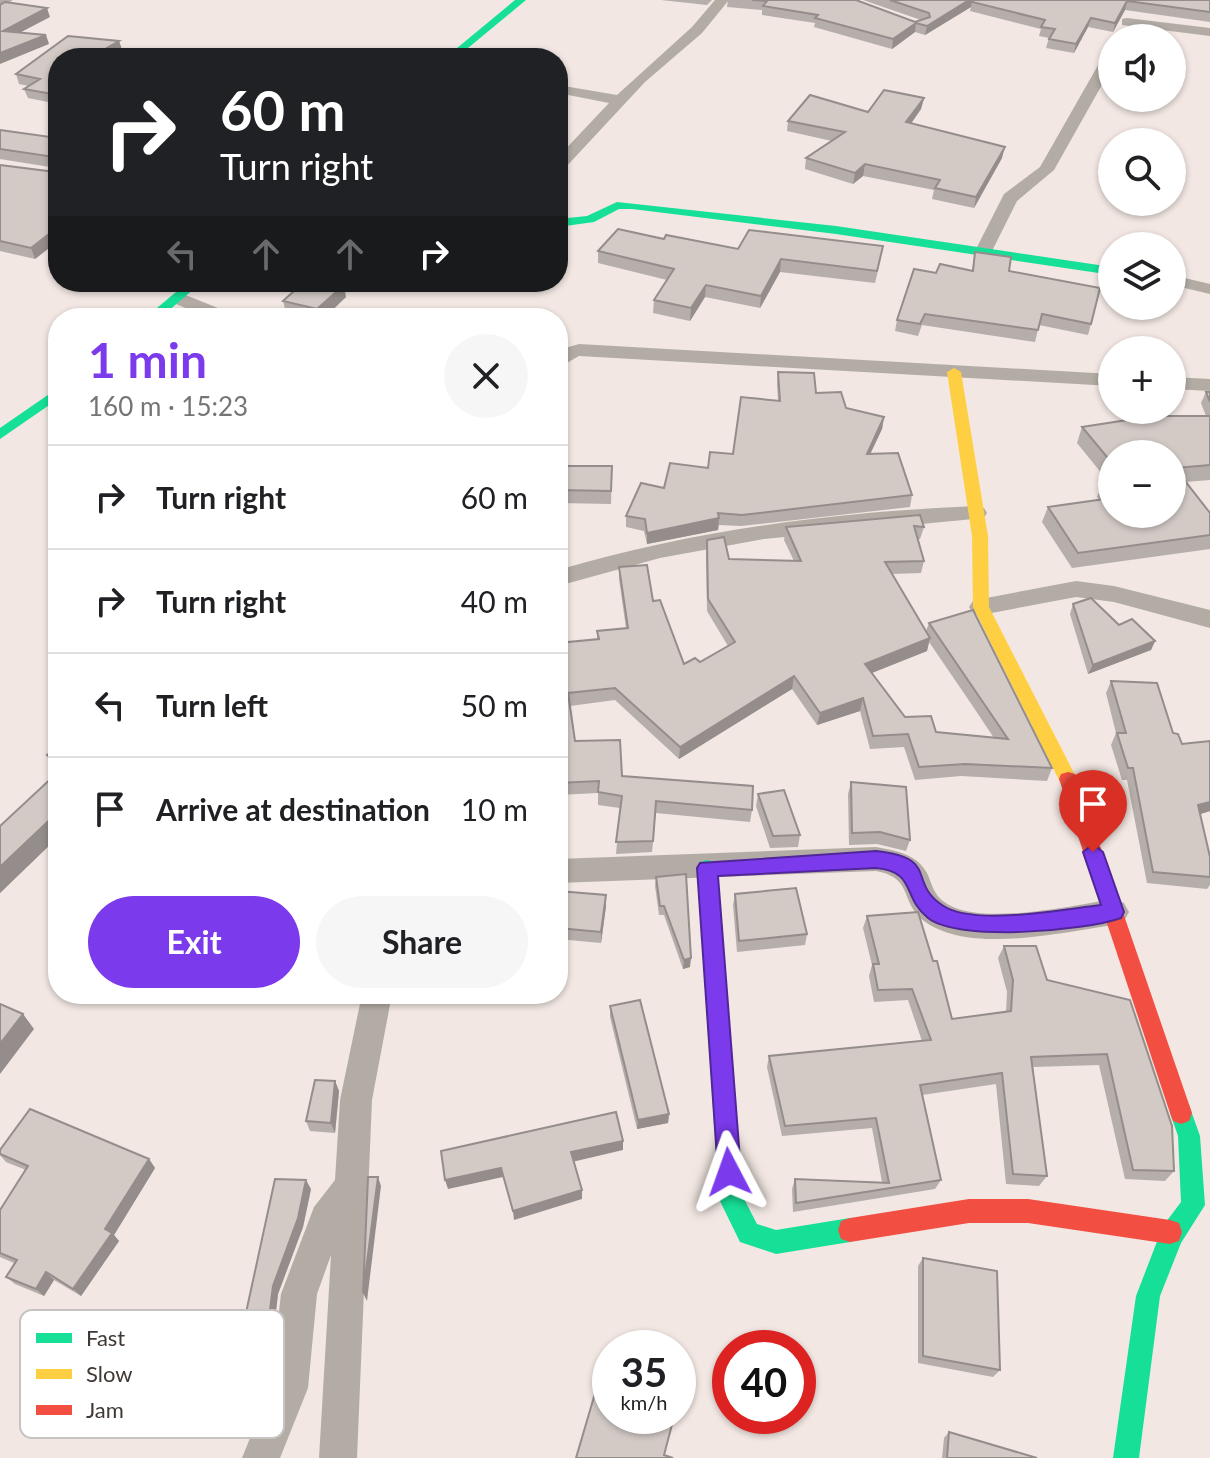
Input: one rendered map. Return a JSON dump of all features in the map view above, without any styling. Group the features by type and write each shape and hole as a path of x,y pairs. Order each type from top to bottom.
{"street":[{"path":"0,3 6,0"},
{"path":"462,48 521,0"},
{"path":"568,155 684,37 697,30 722,0"},
{"path":"1133,5 1127,22 1210,32"},
{"path":"984,251 1010,198 1046,170 1098,81"},
{"path":"568,91 620,100"},
{"path":"568,222 590,219 617,205 632,206 984,251 1098,269"},
{"path":"1186,283 1210,289"},
{"path":"165,308 185,292"},
{"path":"178,298 202,308"},
{"path":"568,352 1098,379"},
{"path":"954,372 980,536 981,607 1062,762 1189,1136 1193,1205 1170,1232 1148,1289 1126,1458"},
{"path":"1186,384 1210,385"},
{"path":"0,435 48,399"},
{"path":"568,575 675,545 867,516 976,513"},
{"path":"981,607 1076,589 1114,594 1210,619"},
{"path":"568,871 707,868 876,859 901,862 913,873 923,900 938,914 972,924 995,926 1114,912"},
{"path":"707,868 731,1199 749,1233 776,1242 889,1221 969,1211 1013,1211 1170,1232"},
{"path":"338,1458 349,1190 356,1100 375,1004"},
{"path":"284,1400 289,1388 299,1294 326,1219 349,1190"},
{"path":"261,1458 269,1438"}],"building":[{"path":"752,0 856,0 915,22 930,17 929,13 890,0 969,0 927,26 916,23 893,39 815,18 818,15 763,6 767,1"},
{"path":"1210,0 1210,12 1127,1 1115,23 1091,18 1076,44 1049,39 1055,29 1041,27 1045,20 972,2"},
{"path":"5,2 47,8 3,31 46,35 0,53 0,5"},
{"path":"68,36 119,41 107,48 52,48"},
{"path":"48,51 48,93 24,89 40,79 16,74"},
{"path":"884,90 924,98 906,122 1005,147 976,197 935,188 940,180 865,164 855,173 806,158 845,132 788,121 810,95 868,112"},
{"path":"0,130 48,137 48,156 0,149"},
{"path":"0,165 48,171 48,235 31,248 0,241"},
{"path":"618,229 738,249 749,230 883,246 877,271 781,259 761,296 706,285 691,308 654,300 674,269 598,251"},
{"path":"975,252 1011,257 1009,271 1098,288 1091,324 1042,314 1038,330 925,314 920,324 897,320 914,269 936,273 940,264 973,271"},
{"path":"293,292 336,292 318,308 283,301"},
{"path":"778,372 814,373 816,393 841,392 846,408 884,417 867,454 898,453 912,495 742,515 718,513 719,518 647,533 645,519 626,516 641,483 664,488 670,463 708,468 710,452 733,454 741,397 780,401"},
{"path":"1186,416 1210,416 1210,465 1186,467 1186,440 1098,440 1098,446 1082,427 1101,424 1186,424"},
{"path":"568,466 612,466 611,491 568,490"},
{"path":"1186,482 1210,513 1210,535 1078,553 1048,507 1098,500 1098,528 1186,528"},
{"path":"920,515 924,527 914,526 924,561 885,562 930,638 865,664 905,717 931,716 936,732 1008,739 929,623 973,610 1052,768 965,764 919,767 908,734 873,736 863,698 820,713 794,676 680,747 615,688 568,693 568,642 599,639 597,631 628,628 619,567 647,565 653,601 660,600 684,664 695,658 700,662 735,642 708,599 707,540 724,537 729,559 801,561 786,527"},
{"path":"1091,598 1119,625 1132,619 1155,641 1093,665 1073,604"},
{"path":"1111,681 1157,683 1173,733 1178,734 1182,744 1210,741 1210,802 1198,805 1210,857 1210,877 1153,872 1133,768 1128,768 1117,733 1126,733"},
{"path":"568,693 575,741 620,740 622,776 753,786 752,810 656,801 653,841 616,842 622,796 598,792 599,781 568,783"},
{"path":"48,781 48,821 0,867 0,826"},
{"path":"851,782 906,787 910,840 880,832 852,833"},
{"path":"784,790 800,835 773,836 758,794"},
{"path":"686,874 691,958 684,960 664,906 660,906 656,877"},
{"path":"796,888 807,934 739,941 735,894"},
{"path":"568,892 606,895 601,932 568,929"},
{"path":"918,912 933,961 937,961 952,1019 1011,1011 1013,980 1004,946 1036,946 1047,980 1130,1000 1172,1126 1174,1171 1133,1170 1107,1054 1031,1057 1047,1176 1013,1174 1002,1073 920,1085 941,1180 796,1203 795,1179 889,1183 876,1118 785,1126 769,1056 931,1040 912,989 878,990 873,964 879,964 867,916"},
{"path":"640,1000 669,1114 638,1120 610,1006"},
{"path":"0,1004 23,1014 0,1044"},
{"path":"315,1080 335,1081 331,1123 306,1121"},
{"path":"30,1109 149,1159 105,1229 112,1233 73,1289 46,1272 36,1289 6,1277 17,1260 0,1253 0,1210 28,1166 0,1154 0,1150"},
{"path":"616,1112 623,1141 571,1152 582,1190 513,1211 501,1168 445,1180 441,1151"},
{"path":"368,1177 378,1177 363,1293"},
{"path":"275,1179 306,1180 298,1218 273,1286 270,1310 247,1310"},
{"path":"923,1258 997,1271 1000,1370 923,1356"},
{"path":"592,1404 592,1434 670,1434 664,1455 673,1458 576,1458"},
{"path":"949,1432 1037,1458 947,1458"}],"traffic: fast":[{"path":"462,48 521,0"},
{"path":"568,222 590,219 617,205 632,206 836,230 1098,269"},
{"path":"164,308 184,292"},
{"path":"0,435 48,399"},
{"path":"707,868 731,1199 749,1233 776,1242 850,1230"},
{"path":"1126,1458 1148,1296 1172,1235 1193,1205 1189,1136 1181,1113"}],"traffic: slow":[{"path":"954,372 980,536 981,607 1068,779"}],"traffic: jam":[{"path":"1068,779 1181,1113"},
{"path":"850,1230 969,1211 1028,1211 1170,1232"}],"route":[{"path":"729,1172 707,868 876,859 901,862 913,873 923,900 938,914 972,924 995,926 1114,912 1093,852"}]}
